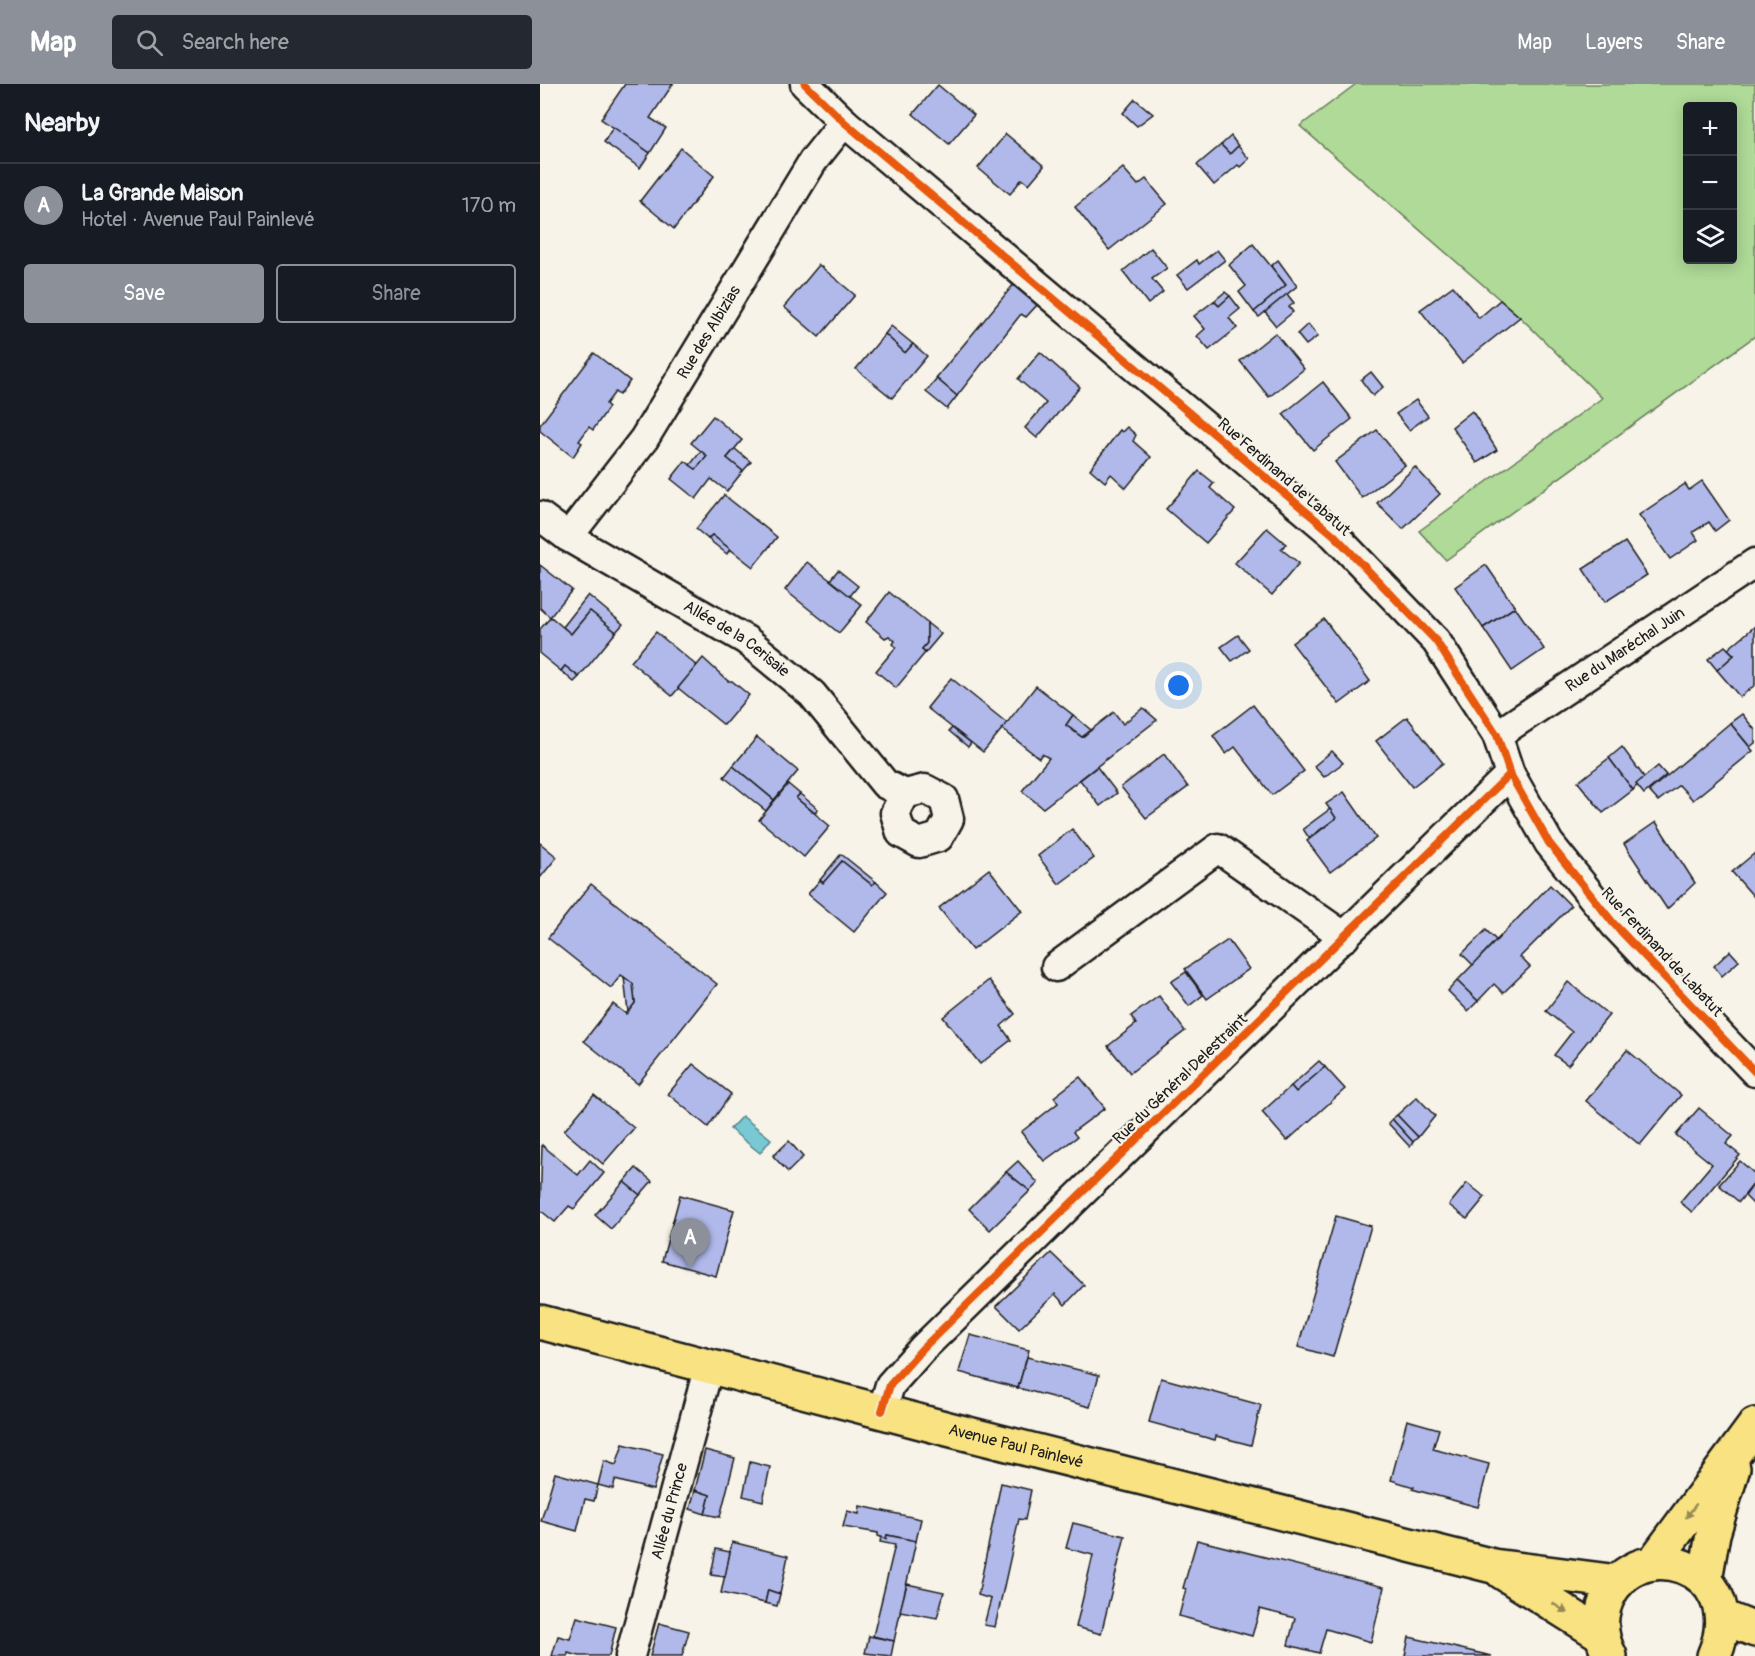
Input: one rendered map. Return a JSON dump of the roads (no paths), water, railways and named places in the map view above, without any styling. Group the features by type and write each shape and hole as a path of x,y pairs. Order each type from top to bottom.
{"main road":[{"name":"Avenue Paul Painlevé","path":"540,1322 1493,1566 1618,1582"},
{"path":"1653,1563 1747,1436"},
{"path":"1705,1580 1713,1534 1747,1436"},
{"path":"1606,1646 1601,1616 1607,1598 1618,1582 1634,1569 1653,1563 1672,1563 1690,1569 1705,1580 1717,1597 1723,1617 1722,1638 1714,1656"},
{"name":"Avenue Paul Painlevé","path":"1493,1566 1606,1646"},
{"path":"1723,1617 1755,1630"}],"street":[{"name":"Rue Ferdinand de Labatut","path":"805,84 843,122 1334,535 1436,642 1497,735 1510,774 1549,843 1614,924 1755,1072"},
{"name":"Rue des Albizias","path":"568,537 644,439 813,161 843,122"},
{"name":"Allée de la Cerisaie","path":"540,516 568,537 746,640 812,694 885,784 905,794"},
{"name":"Rue du Maréchal Juin","path":"1497,735 1755,563"},
{"name":"Rue du Général Delestraint","path":"882,1411 890,1385 923,1348 1346,937 1510,774"},
{"path":"1056,967 1218,848 1346,937"},
{"name":"Allée du Prince","path":"630,1656 709,1366"}],"water":[{"path":"742,1116 771,1139 760,1153 730,1129"}],"place":[{"name":"La Grande Maison","path":"690,1268"}]}
